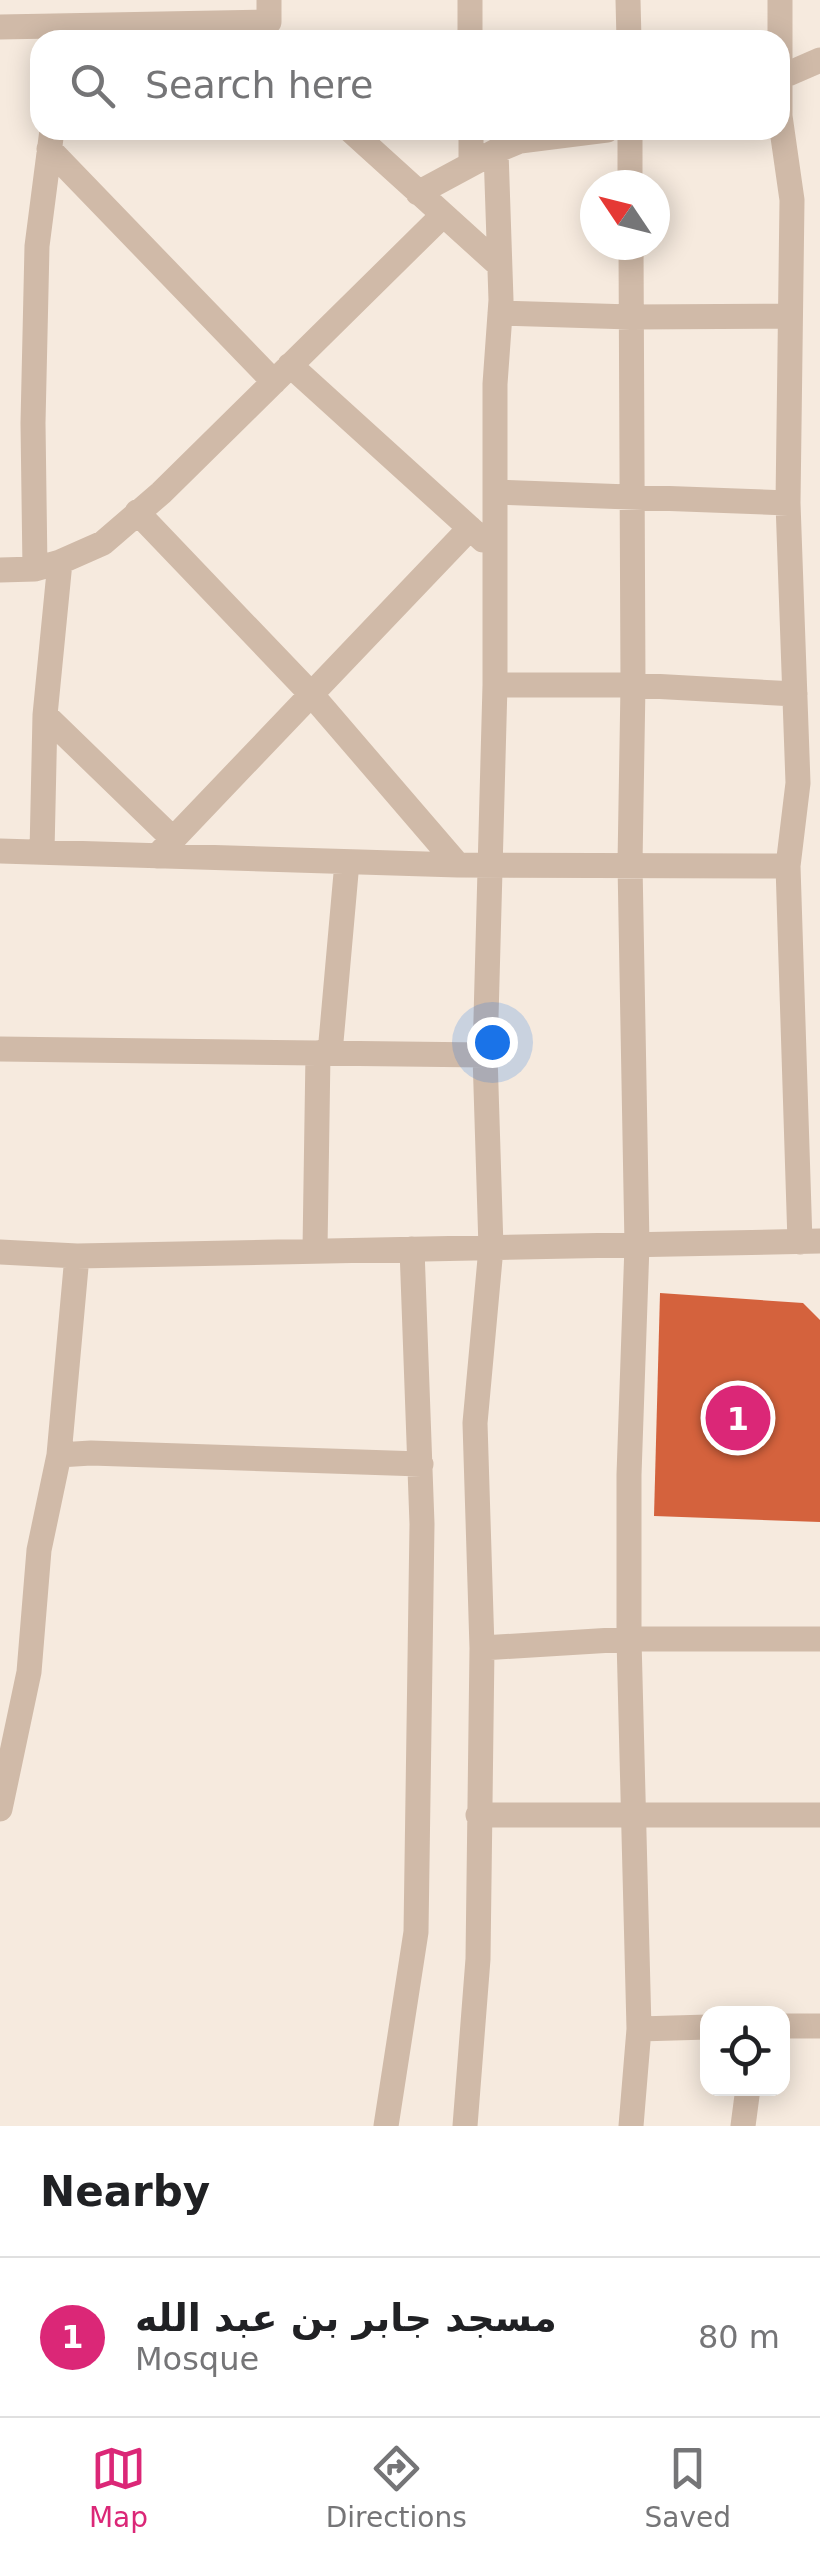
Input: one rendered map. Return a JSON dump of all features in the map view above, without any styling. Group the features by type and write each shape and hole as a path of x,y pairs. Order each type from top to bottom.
{"street":[{"path":"470,0 470,30"},
{"path":"628,0 629,30"},
{"path":"780,0 780,30"},
{"path":"70,30 123,12 270,21"},
{"path":"0,26 43,30"},
{"path":"790,73 820,60"},
{"path":"51,140 282,374 494,551"},
{"path":"42,852 48,566 33,423 37,246 51,140"},
{"path":"361,140 499,265"},
{"path":"471,140 471,164"},
{"path":"418,193 496,150 532,140"},
{"path":"630,140 630,170"},
{"path":"0,1252 76,1256 810,1242 788,866 809,781 808,733 795,694 788,502 792,200 783,140"},
{"path":"465,2126 478,1958 482,1648 475,1423 491,1248 485,1055 494,684 494,384 500,313 496,150"},
{"path":"0,570 48,566 103,542 162,492 442,216"},
{"path":"631,260 630,864 637,1245 628,1474 639,2028 632,2126"},
{"path":"500,313 790,316"},
{"path":"496,492 788,502"},
{"path":"137,512 310,694 458,865"},
{"path":"165,847 470,528"},
{"path":"494,684 633,684 795,694"},
{"path":"45,714 165,847"},
{"path":"0,851 165,847 347,862 788,866"},
{"path":"316,1249 324,1053 347,862"},
{"path":"0,1049 485,1055"},
{"path":"386,2126 416,1932 421,1740 420,1464 412,1249"},
{"path":"0,1809 29,1672 39,1550 59,1455 76,1256"},
{"path":"59,1455 420,1464"},
{"path":"482,1648 629,1640 820,1639"},
{"path":"478,1815 820,1815"},
{"path":"790,2026 820,2026"},
{"path":"639,2028 700,2028"},
{"path":"743,2126 747,2096"}],"building":[{"path":"660,1293 803,1303 820,1320 820,1522 654,1516"}],"place":[{"name":"مسجد جابر بن عبد الله","path":"738,1418"}]}
